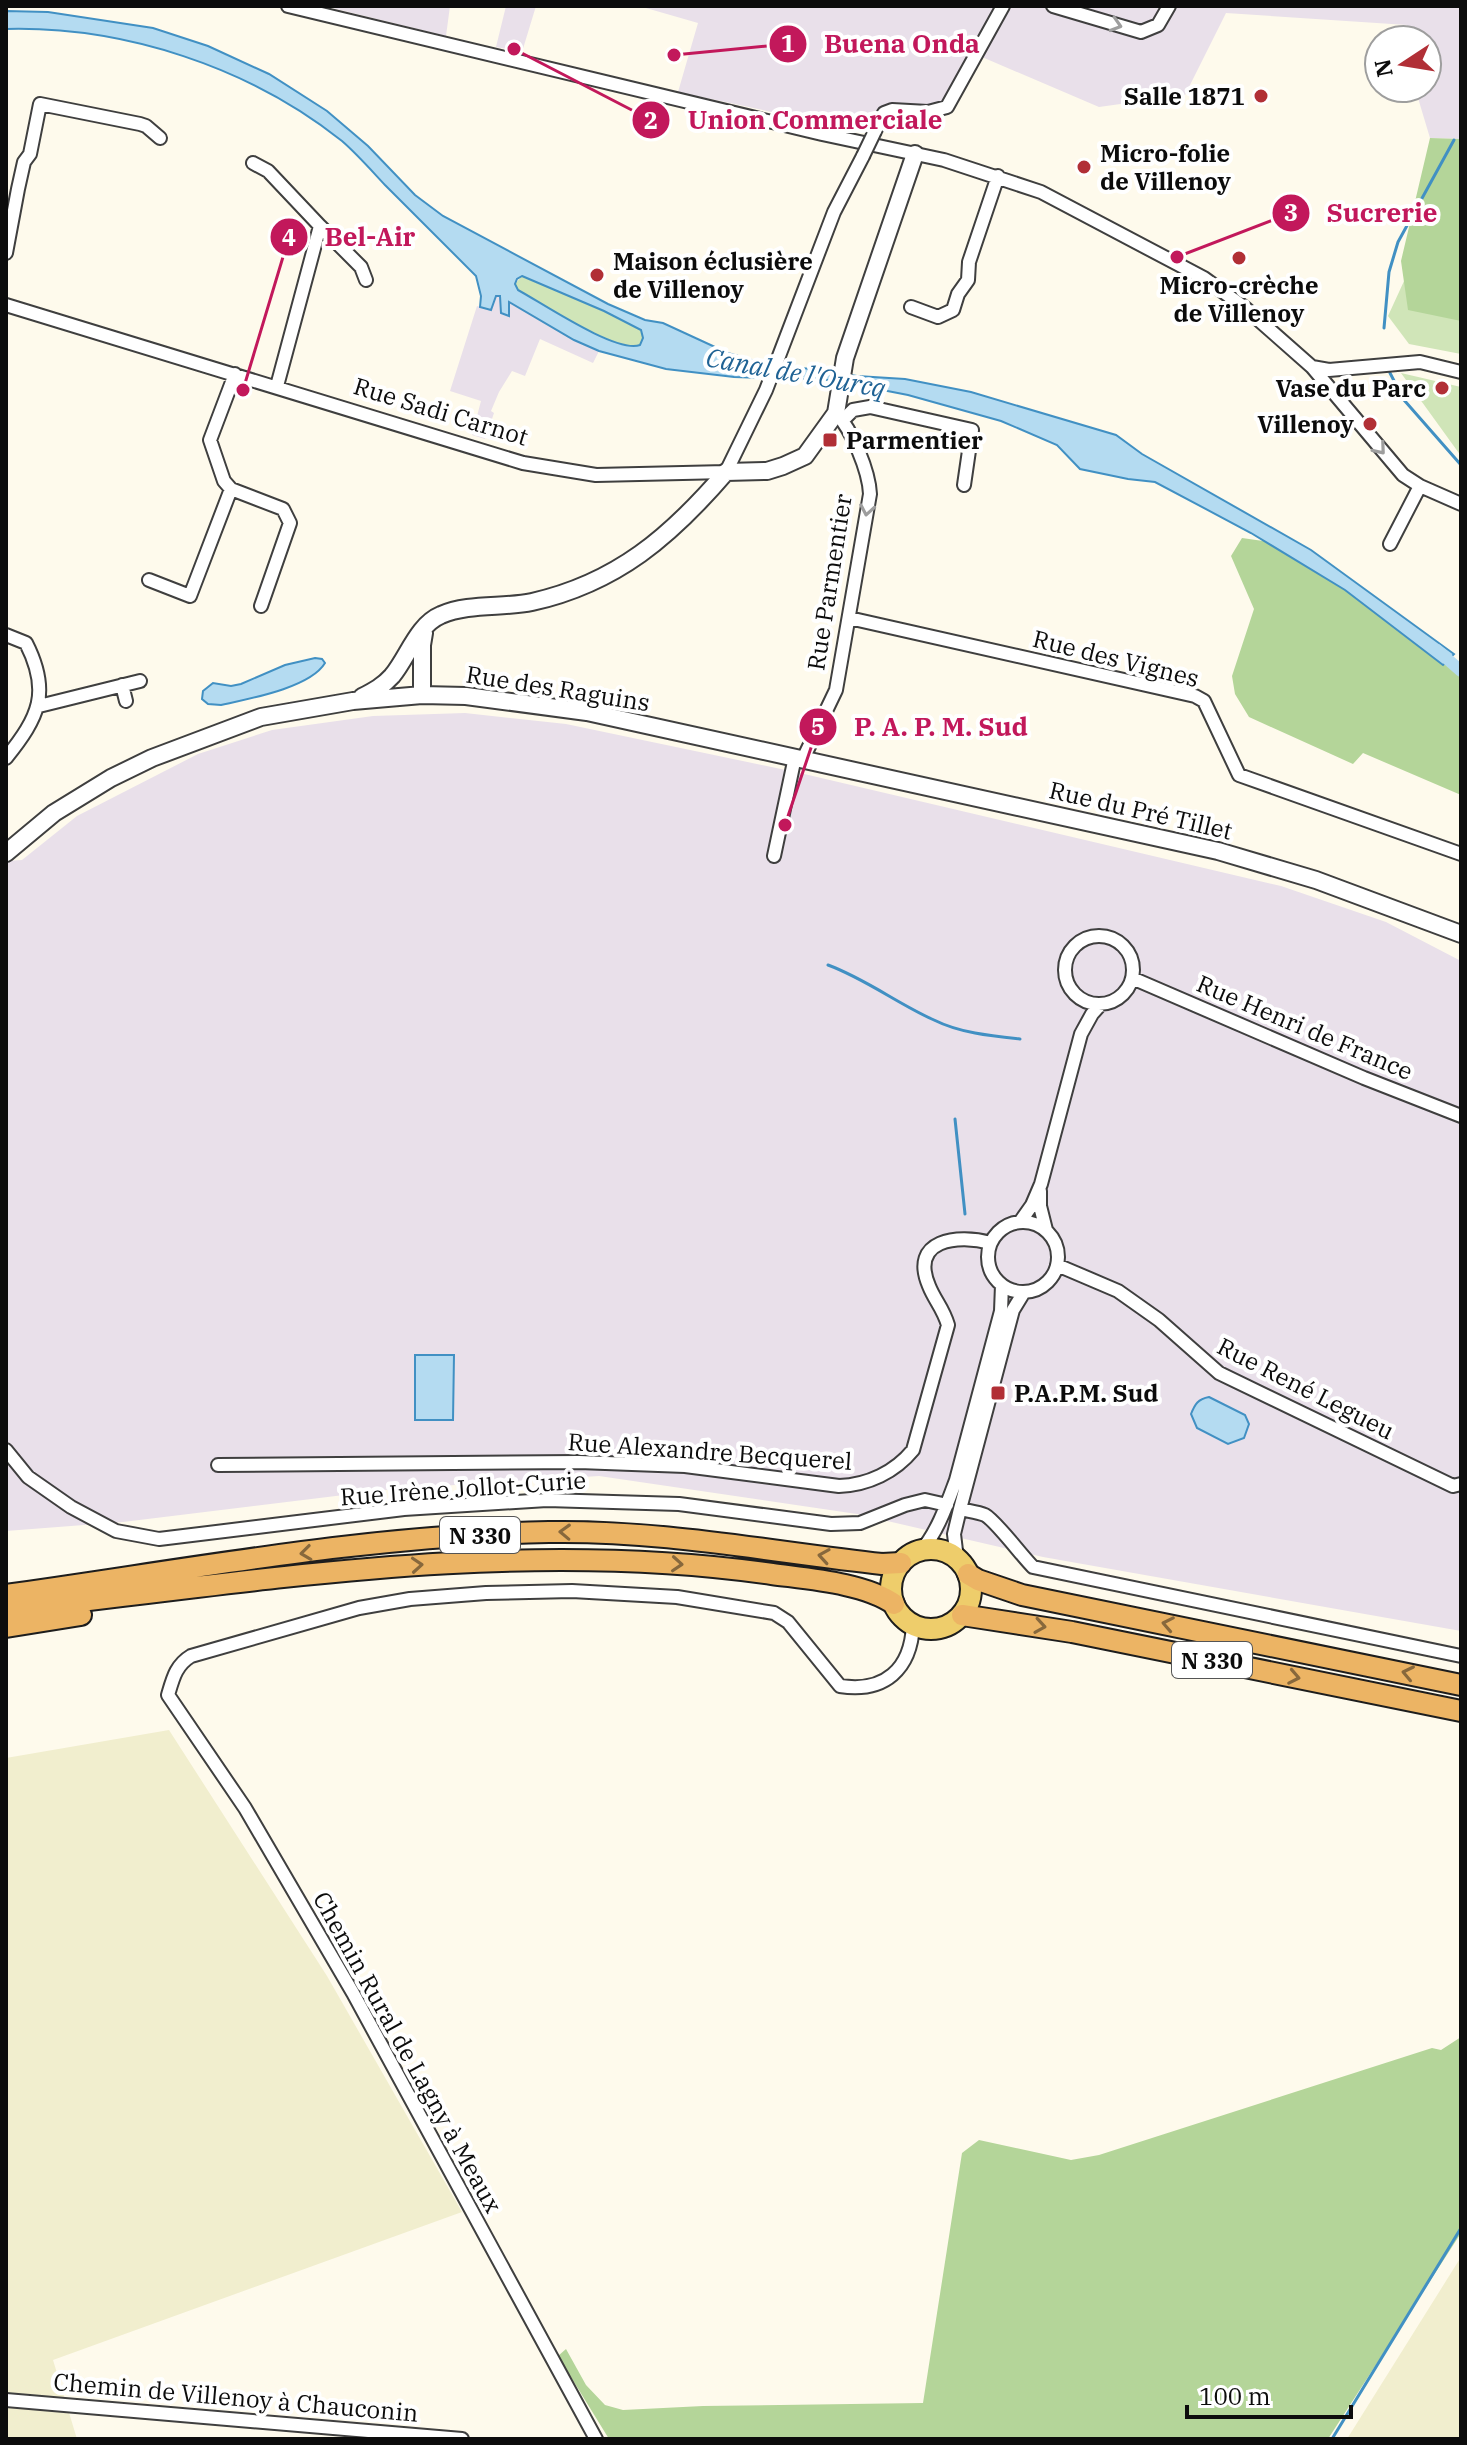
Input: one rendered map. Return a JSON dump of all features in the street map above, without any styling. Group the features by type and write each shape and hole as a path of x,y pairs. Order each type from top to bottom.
{"highway":[{"name":"N 330","path":"6,1595 321,1551 448,1537 551,1532 757,1546 882,1564 901,1563"},
{"name":"N 330","path":"6,1610 363,1570 472,1561 603,1560 679,1564 790,1576 845,1586 885,1598 894,1604"},
{"name":"N 330","path":"963,1566 978,1580 1022,1595 1461,1685"},
{"path":"6,1583 60,1587"},
{"path":"6,1627 126,1607 172,1591"},
{"name":"N 330","path":"962,1615 1072,1632 1461,1711"}],"main road":[{"name":"N 330","path":"921,1551 933,1549 946,1552 963,1566"},
{"path":"894,1604 892,1583 901,1563 921,1551"},
{"path":"913,1625 940,1629 962,1615 971,1595 963,1566"},
{"name":"N 330","path":"894,1604 913,1625"}],"street":[{"path":"288,6 915,154 998,176 1041,192 1204,278 1278,334 1312,367 1391,462 1420,486 1461,504"},
{"path":"353,701 386,682 426,625 440,615 530,602 571,591 609,575 646,552 675,528 726,472 766,390 834,212 884,113 892,110 928,112 947,107 1003,6"},
{"path":"1053,6 1141,32 1158,25 1169,6"},
{"path":"6,253 24,162 30,154 40,104 140,124 160,138"},
{"path":"915,154 845,358 840,411 870,407 972,430 964,485"},
{"path":"253,163 268,171 361,267 366,280"},
{"path":"911,307 938,317 953,310 958,294 968,280 969,262 998,176"},
{"path":"277,386 320,226"},
{"name":"Rue Sadi Carnot","path":"6,305 523,463 556,470 596,475 767,471 805,456 840,411"},
{"path":"1312,367 1329,370 1420,362 1461,372"},
{"path":"235,374 210,440 224,481 231,489 283,509 290,523 261,606"},
{"name":"Rue Parmentier","path":"774,856 799,758 836,690 870,494 869,483 840,411"},
{"path":"1390,544 1420,486"},
{"path":"149,580 190,596 231,489"},
{"name":"Rue des Vignes","path":"849,618 1195,696 1204,701 1239,775 1461,854"},
{"path":"416,695 426,625"},
{"path":"6,635 26,643 38,667 39,706 20,741 6,758"},
{"path":"416,640 405,677 416,695"},
{"path":"39,706 140,681"},
{"path":"122,685 126,701"},
{"name":"Rue des Raguins","path":"8,850 54,813 111,778 152,758 261,717 353,701 416,695 466,696 587,712 799,758"},
{"name":"Rue du Pré Tillet","path":"799,758 1230,855 1328,884 1461,934"},
{"path":"1020,1222 1041,1184 1081,1034 1101,1004 1121,996 1132,978 1133,966 1123,945 1102,936 1090,937 1071,949 1066,960 1067,982 1080,999 1081,1034"},
{"name":"Rue Henri de France","path":"1132,978 1364,1078 1461,1116"},
{"path":"1080,999 1101,1004"},
{"path":"921,1551 954,1507 1013,1310 1024,1292 1045,1284 1057,1265 1056,1246 1046,1230 1040,1206 1041,1184"},
{"path":"1024,1292 1002,1285 994,1277 989,1266 991,1243 1002,1228 1020,1222 1038,1225 1046,1230"},
{"name":"Rue Alexandre Becquerel","path":"218,1465 594,1463 685,1466 854,1486 900,1466 913,1450 948,1325 942,1307 929,1287 924,1268 929,1253 942,1241 962,1237 991,1243"},
{"name":"Rue René Legueu","path":"1057,1265 1118,1291 1159,1320 1219,1373 1453,1486 1461,1484"},
{"path":"963,1566 954,1534 954,1507 1001,1311 1002,1285"},
{"name":"Rue Irène Jollot-Curie","path":"6,1450 28,1477 71,1507 116,1531 159,1539 404,1509 547,1500 679,1504 831,1524 860,1523 925,1500 954,1507"},
{"path":"954,1507 984,1514 1033,1567 1461,1656"},
{"name":"Chemin Rural de Lagny à Meaux","path":"596,2439 353,1993 245,1808 168,1695 181,1662 191,1656 359,1608 410,1599 572,1591 677,1597 774,1613 788,1622 840,1686 856,1688 876,1684 893,1675 912,1648 913,1625"},
{"name":"Chemin de Villenoy à Chauconin","path":"6,2400 462,2439"}],"shaded area":[{"path":"324,6 450,6 446,36"},
{"path":"506,6 536,6 522,52 496,47"},
{"path":"639,6 1461,6 1461,139 1430,138 1420,104 1443,104 1443,24 1392,24 1226,13 1185,95 1099,107 982,57 944,117 842,127 678,92 698,23"},
{"path":"496,295 501,296 501,314 509,302 599,351 593,363 540,339 525,376 512,371 499,392 485,439 472,435 481,401 450,391 477,306 491,310"},
{"path":"465,713 566,724 800,773 1281,886 1386,922 1461,961 1461,1631 1043,1557 857,1514 599,1476 393,1489 123,1522 6,1531 6,861 22,860 77,816 198,754 272,730 373,716"},
{"path":"169,1730 327,1976 462,2212 53,2360 77,2439 6,2439 6,1758"},
{"path":"1461,2257 1461,2439 1347,2439"}],"green space":[{"path":"1430,138 1461,139 1461,321 1408,310 1401,261"},
{"path":"1461,249 1461,354 1409,344 1388,316 1410,268"},
{"path":"522,276 604,310 641,330 643,339 640,345 614,342 597,335 518,290 515,284"},
{"path":"1401,373 1461,387 1461,456"},
{"path":"1242,538 1278,543 1406,631 1461,674 1461,795 1363,753 1353,764 1249,717 1235,694 1232,676 1254,609 1231,556"},
{"path":"1461,2037 1461,2233 1328,2439 609,2439 558,2356 566,2349 586,2385 605,2405 623,2410 923,2403 962,2153 979,2140 1071,2160 1099,2155 1432,2048 1441,2050"}],"water":[{"path":"6,11 48,12 153,28 208,46 269,74 327,111 368,146 415,195 443,216 608,304 645,320 663,323 728,353 755,361 857,376 905,379 971,392 1116,435 1142,454 1311,550 1454,654 1443,665 1345,590 1251,533 1155,482 1080,469 1057,445 1001,421 908,395 831,380 734,377 666,369 599,351 509,302 509,316 501,313 500,296 496,296 491,310 480,307 476,276 359,157 306,115 267,92 226,72 140,44 51,30 6,29","holes":["522,276 641,330 643,338 640,345 629,346 598,335 518,290 515,284"]},
{"path":"315,658 325,663 317,672 293,686 221,705 208,704 202,699 203,691 213,683 241,684 285,665"},
{"path":"415,1355 454,1355 453,1420 415,1420"},
{"path":"1209,1397 1245,1415 1249,1424 1244,1438 1228,1444 1197,1428 1191,1414 1197,1402"}],"waterway":[{"path":"1384,328 1389,272 1398,242 1454,140"},
{"path":"1390,373 1404,400 1461,465"},
{"name":"Canal de l'Ourcq","path":"1437,650 1461,671"},
{"path":"828,965 954,1028 1020,1039"},
{"path":"955,1119 965,1214"},
{"path":"1332,2439 1461,2228"}],"place":[{"name":"Union Commerciale","path":"514,49"},
{"name":"Buena Onda","path":"674,55"},
{"name":"Salle 1871","path":"1261,96"},
{"name":"Micro-folie de Villenoy","path":"1084,167"},
{"name":"Sucrerie","path":"1177,257"},
{"name":"Micro-crèche de Villenoy","path":"1239,258"},
{"name":"Maison éclusière de Villenoy","path":"597,275"},
{"name":"Vase du Parc","path":"1442,388"},
{"name":"Bel-Air","path":"243,390"},
{"name":"Villenoy","path":"1370,424"},
{"name":"Parmentier","path":"830,440"},
{"name":"P. A. P. M. Sud","path":"785,825"},
{"name":"P.A.P.M. Sud","path":"998,1393"}]}
